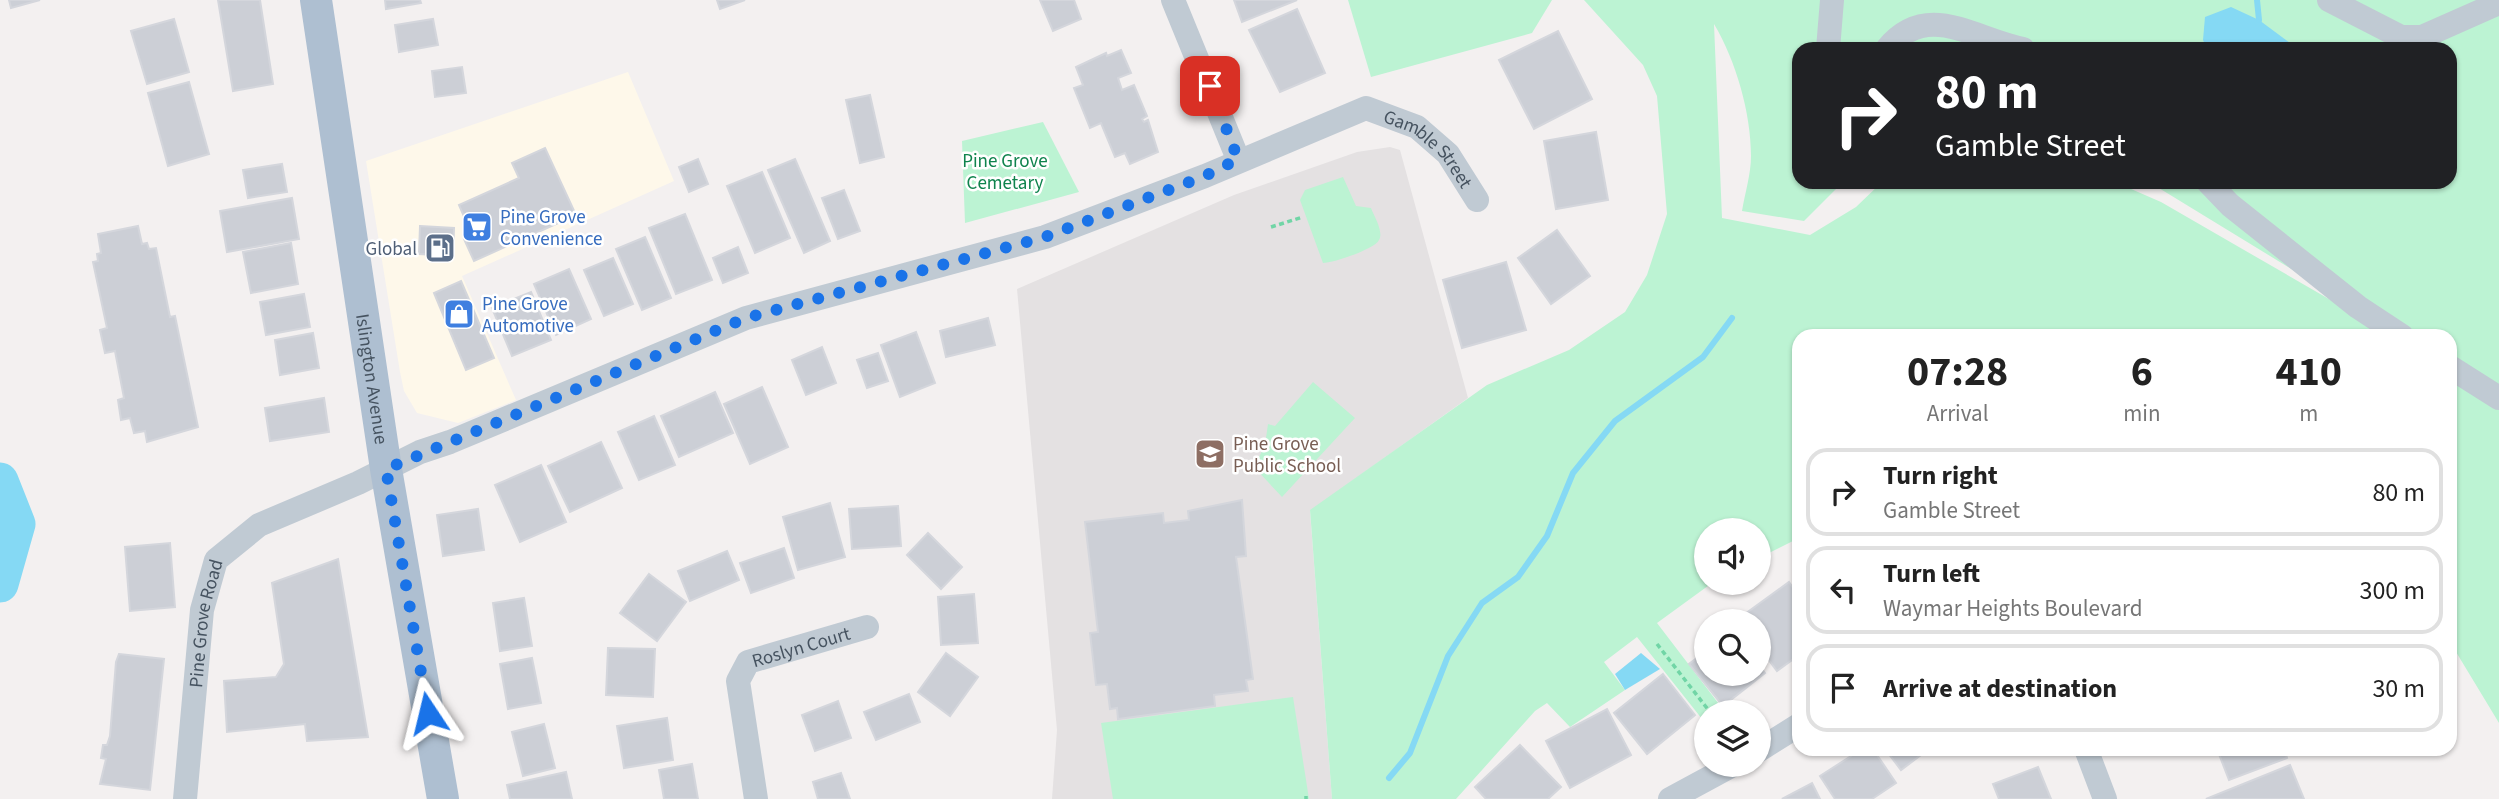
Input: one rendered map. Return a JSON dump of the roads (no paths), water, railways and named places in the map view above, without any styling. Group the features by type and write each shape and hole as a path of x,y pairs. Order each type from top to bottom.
{"main road":[{"name":"Islington Avenue","path":"316,0 386,469 443,799"}],"street":[{"path":"1173,0 1238,159"},
{"path":"1829,42 1832,0"},
{"path":"2329,0 2401,37 2422,37 2499,3"},
{"path":"1892,42 1899,33 1914,25 1935,21 2001,42"},
{"name":"Gamble Street","path":"386,469 746,318 1045,237 1205,176 1238,159 1366,108 1417,127 1448,154 1477,200"},
{"path":"2215,189 2347,299 2392,329"},
{"path":"2457,371 2499,398"},
{"name":"Pine Grove Road","path":"185,799 202,610 216,560 259,525 386,469"},
{"name":"Roslyn Court","path":"756,799 738,681 748,662 867,627"},
{"path":"1771,742 1792,729"},
{"path":"2089,756 2105,799"},
{"path":"1670,799 1711,777"}],"water":[{"path":"2231,7 2259,20 2289,42 2204,42 2205,17"},
{"path":"1641,653 1660,669 1625,690 1615,674"}],"waterway":[{"path":"2257,0 2259,20"},
{"path":"1389,778 1410,753 1448,656 1482,603 1518,577 1547,536 1573,473 1615,421 1703,357 1732,318"},
{"path":"0,481 17,524 0,584"}],"place":[{"name":"Pine Grove Convenience","path":"477,227"},
{"name":"Global","path":"440,248"},
{"name":"Pine Grove Automotive","path":"459,314"},
{"name":"Pine Grove Public School","path":"1210,454"}],"park label":[{"name":"Pine Grove Cemetary","path":"1005,171"}]}
